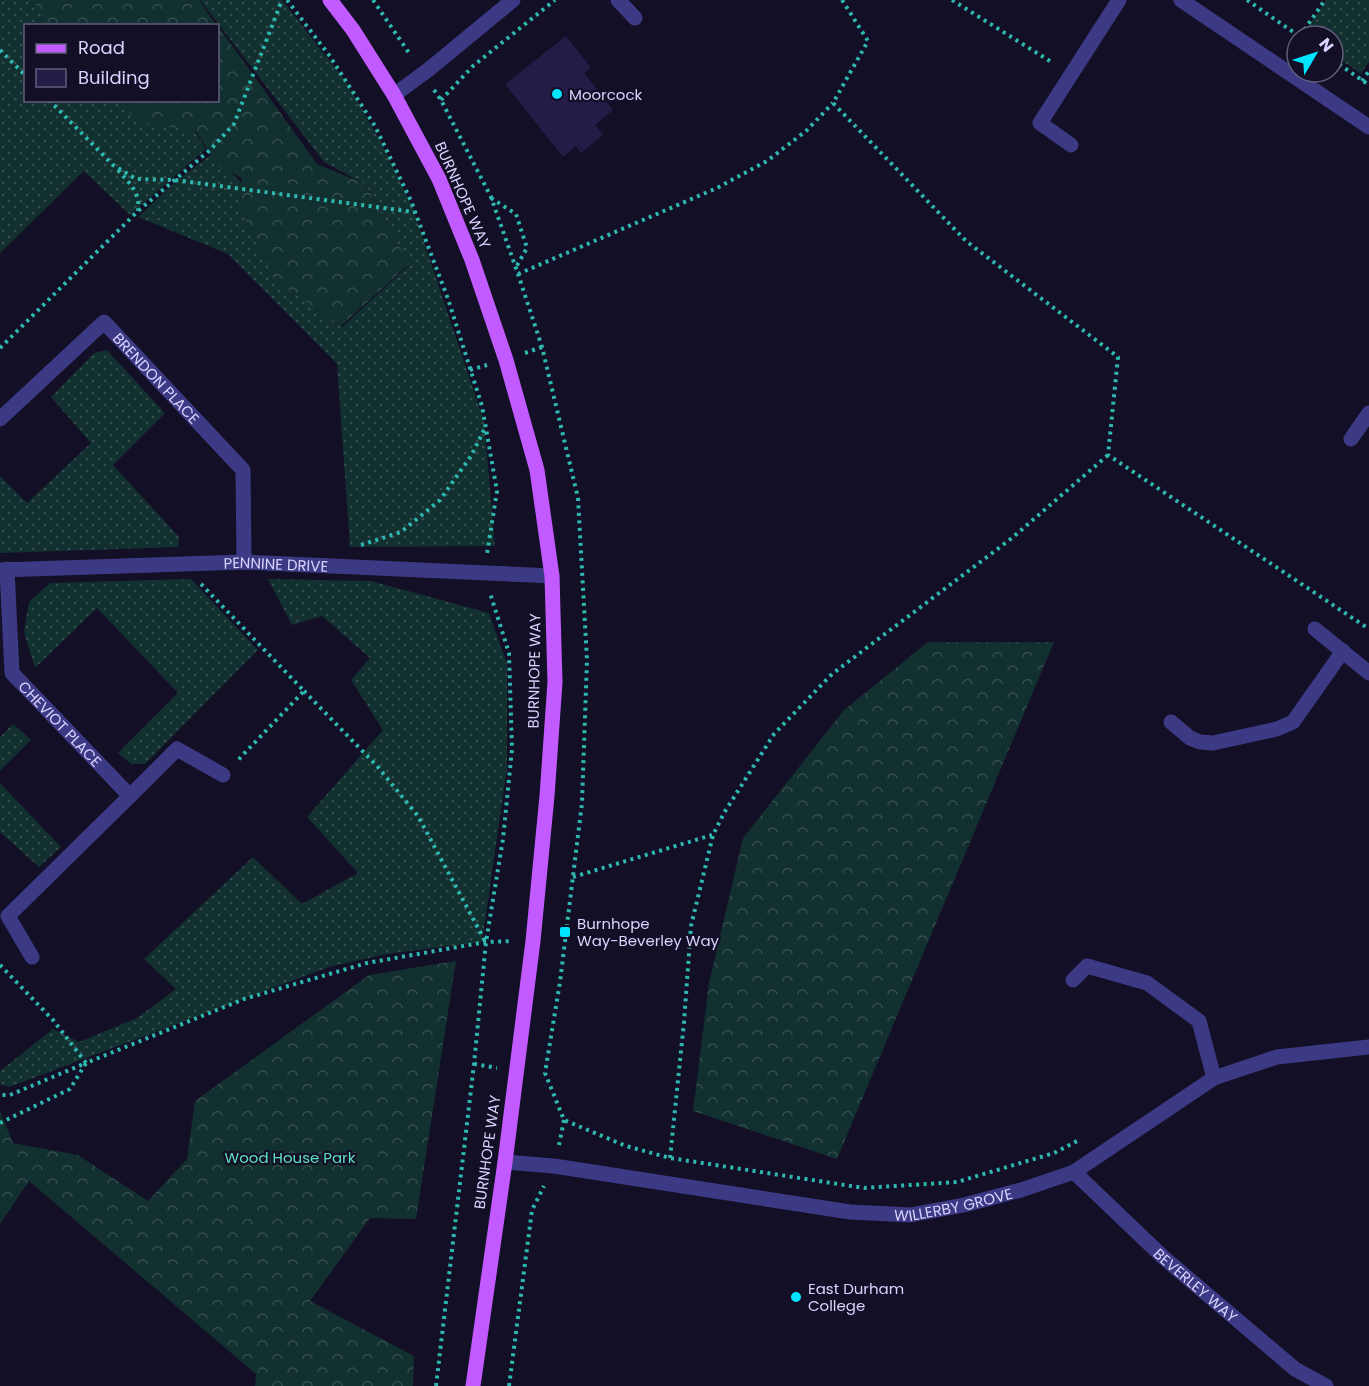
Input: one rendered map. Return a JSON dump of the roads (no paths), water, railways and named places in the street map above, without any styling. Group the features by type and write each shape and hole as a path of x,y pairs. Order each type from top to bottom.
{"main road":[{"name":"BURNHOPE WAY","path":"330,0 353,30 394,95 439,179 472,260 506,360 537,470 552,576 555,681 533,941 473,1386"}],"street":[{"path":"394,95 423,75 513,0"},
{"path":"618,0 635,18"},
{"path":"1071,145 1040,123 1119,0"},
{"path":"1181,0 1369,127"},
{"name":"BRENDON PLACE","path":"0,419 104,322 243,470 244,562"},
{"path":"1351,439 1369,413"},
{"name":"PENNINE DRIVE","path":"3,569 244,562 552,576"},
{"name":"CHEVIOT PLACE","path":"3,569 12,673 130,796"},
{"path":"1315,629 1369,673"},
{"path":"1170,722 1190,738 1213,743 1277,729 1293,722 1343,651"},
{"path":"32,957 8,916 177,749 223,775"},
{"path":"1073,980 1087,966 1147,983 1199,1021 1214,1077"},
{"name":"WILLERBY GROVE","path":"505,1162 554,1166 850,1212 910,1215 964,1205 1021,1190 1074,1172 1214,1077 1277,1057 1369,1047"},
{"name":"BEVERLEY WAY","path":"1074,1172 1163,1257 1295,1369 1326,1386"}],"place":[{"name":"Moorcock","path":"557,94"},
{"name":"Burnhope Way-Beverley Way","path":"565,932"},
{"name":"East Durham College","path":"796,1297"}],"park label":[{"name":"Wood House Park","path":"290,1157"}]}
